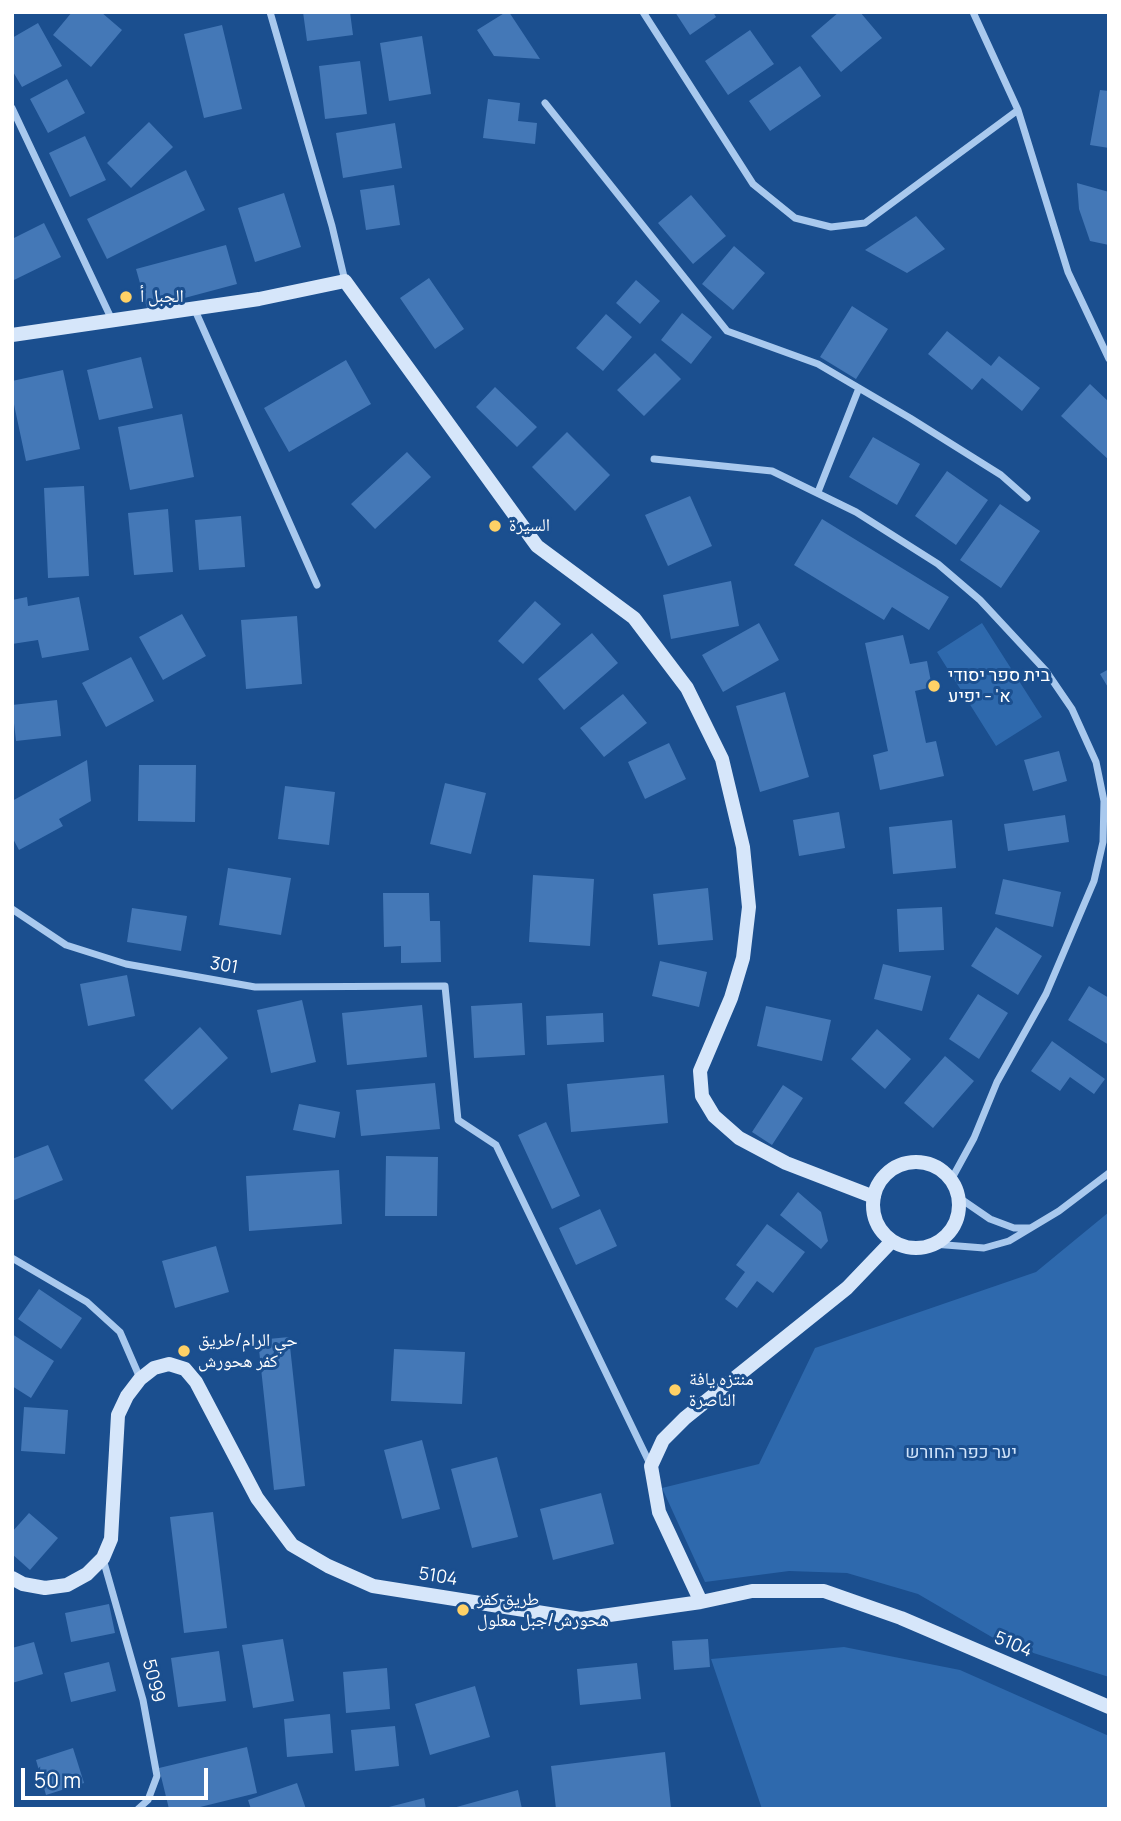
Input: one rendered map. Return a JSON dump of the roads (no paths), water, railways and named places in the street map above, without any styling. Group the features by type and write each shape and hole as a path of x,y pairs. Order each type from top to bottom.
{"street":[{"path":"270,12 332,226 345,281 537,546 634,618 687,688 722,759 743,847 749,907 743,958 731,998 700,1071 702,1096 714,1116 739,1138 786,1163 874,1198"},
{"path":"643,12 752,184 795,218 831,228 865,223 1018,110"},
{"path":"973,12 1018,110 1068,272 1109,359"},
{"path":"545,103 727,331 818,364 1001,475 1027,498"},
{"path":"12,108 112,320"},
{"path":"12,335 259,299 345,281"},
{"path":"194,308 317,585"},
{"path":"818,492 859,388"},
{"path":"654,459 772,471 856,512 938,564 980,600 1046,671 1072,709 1096,762 1104,801 1103,842 1094,881 1046,994 997,1082 974,1138 950,1180"},
{"name":"301","path":"12,909 66,945 102,957 255,988 445,986 458,1120 496,1145 651,1466"},
{"path":"933,1244 951,1230 958,1209 958,1197 950,1180 931,1165 906,1163 885,1175 878,1185 873,1210 883,1233 892,1241 912,1248 933,1244 984,1248 1009,1241 1059,1211 1109,1173"},
{"path":"958,1197 990,1219 1014,1228 1029,1228"},
{"path":"701,1602 659,1513 651,1466 663,1440 685,1418 847,1288 892,1241"},
{"path":"12,1258 87,1302 120,1332 140,1379 127,1396 118,1415 111,1539 103,1558 87,1574 67,1585 45,1588 23,1584 12,1578"},
{"name":"5104","path":"140,1379 155,1368 169,1364 185,1369 196,1382 257,1498 292,1545 328,1566 373,1586 581,1619 701,1602 752,1591 824,1591 901,1619 1109,1707"},
{"name":"5099","path":"103,1558 143,1700 157,1776 148,1800 138,1809"}],"place":[{"name":"الجبل أ","path":"126,297"},
{"name":"السيرة","path":"495,526"},
{"name":"בית ספר יסודי א' - יפיע","path":"934,686"},
{"name":"حي الرام/طريق كفر هحورش","path":"184,1351"},
{"name":"منتزه يافة الناصرة","path":"675,1390"},
{"name":"طريق كفر هحورش/جبل معلول","path":"463,1610"}],"park label":[{"name":"יער כפר החורש","path":"961,1453"}]}
